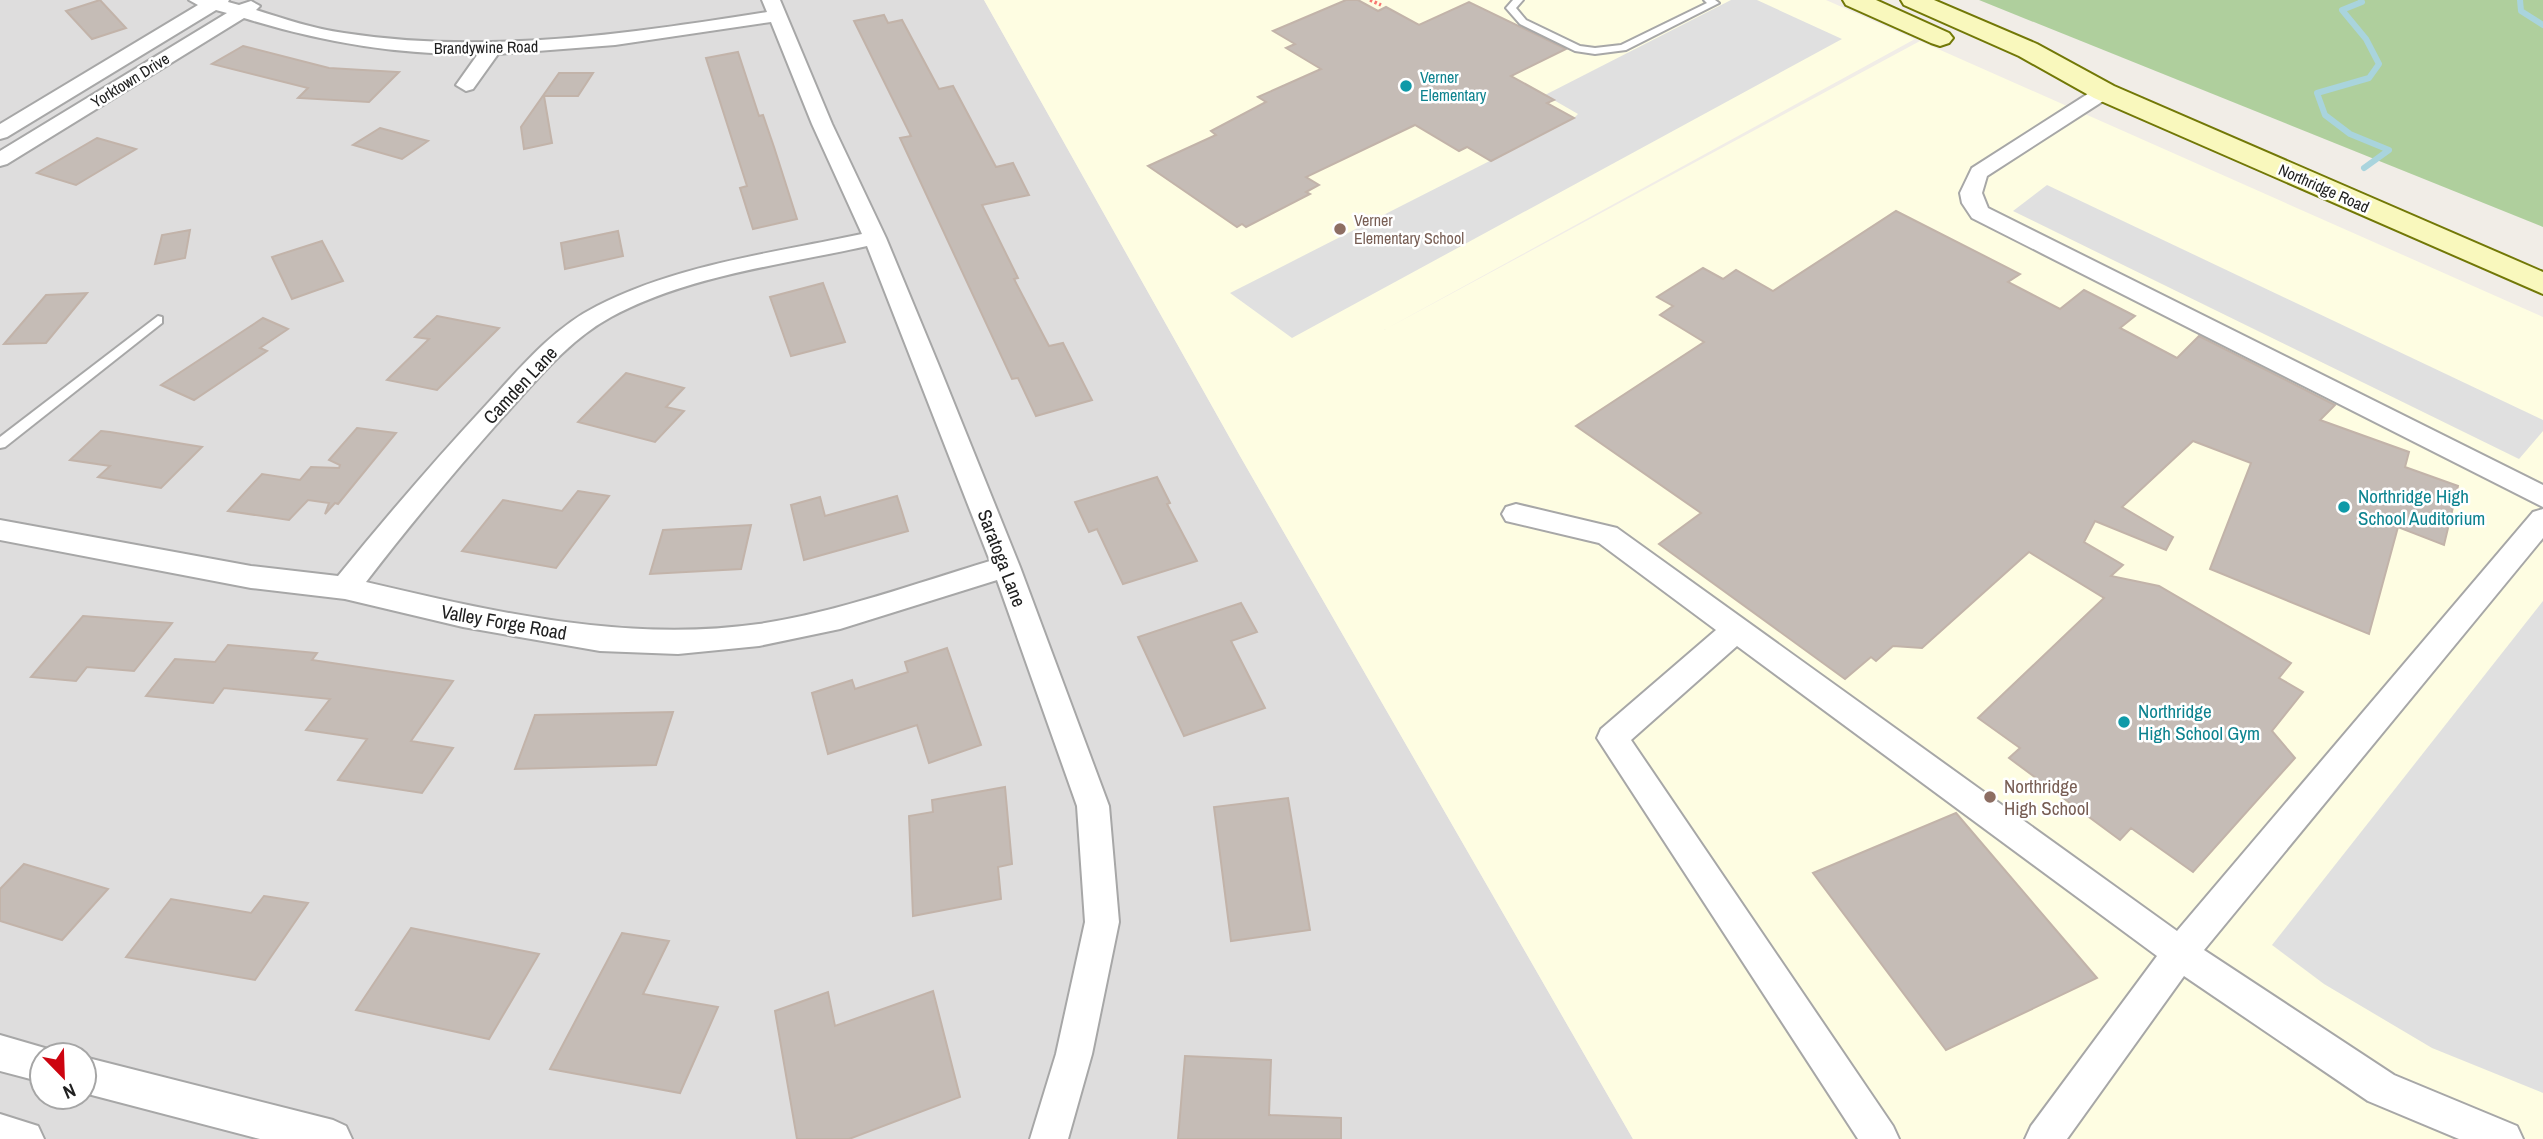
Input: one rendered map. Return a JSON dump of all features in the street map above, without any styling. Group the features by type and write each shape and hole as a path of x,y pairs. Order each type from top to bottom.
{"main road":[{"name":"Northridge Road","path":"1857,0 2007,66 2104,92"},
{"name":"Northridge Road","path":"1913,0 2028,50 2104,92 2543,285"}],"street":[{"name":"Yorktown Drive","path":"0,160 261,0"},
{"name":"Yorktown Drive","path":"0,133 211,1"},
{"name":"Brandywine Road","path":"211,1 302,30 341,39 405,47 491,50 592,44 774,8"},
{"name":"Saratoga Lane","path":"774,8 822,124 875,238 1006,567 1093,806 1102,922 1074,1054 1049,1139"},
{"path":"466,85 491,50"},
{"path":"2104,92 1979,172 1971,184 1970,196 1980,213 2543,497"},
{"name":"Camden Lane","path":"345,588 408,508 553,347 602,313 631,299 692,279 875,238"},
{"path":"1516,514 1607,535 2180,953 2381,1088 2504,1139"},
{"path":"2044,1139 2180,953 2543,519"},
{"name":"Valley Forge Road","path":"0,530 251,577 345,588 463,616 600,639 678,642 759,635 839,618 1006,567"},
{"path":"1738,628 1612,738 1880,1139"},
{"path":"0,1053 28,1060"},
{"path":"98,1079 333,1139"},
{"path":"0,1133 25,1139"}],"lane":[{"path":"1517,0 1511,8 1523,22 1578,49 1595,51 1623,48 1714,3 1709,0"},
{"path":"0,444 158,320"}],"path":[{"path":"1370,0 1381,5"}],"shaded area":[{"path":"0,0 984,0 1240,456 1633,1139 0,1139"},
{"name":"Northridge High School","path":"984,0 1826,0 1915,39 1384,330 1920,41 2543,317 2543,1139 1633,1139 1240,456"},
{"path":"1731,0 1757,0 1842,39 1292,338 1230,293 1574,118 1578,114 1545,95"},
{"path":"2047,185 2543,420 2543,431 2519,459 2013,211"},
{"path":"2543,601 2543,1093 2432,1048 2324,984 2272,945"}],"green space":[{"path":"1979,0 2543,0 2543,227"}],"building":[{"path":"100,0 126,28 92,39 66,11"},
{"name":"Verner Elementary","path":"1346,0 1358,0 1378,11 1386,7 1419,25 1469,2 1566,49 1511,76 1554,100 1547,103 1574,118 1491,161 1467,147 1459,151 1415,125 1306,177 1319,185 1306,192 1310,194 1246,227 1242,224 1237,227 1148,166 1216,135 1211,131 1266,102 1258,97 1321,69 1286,48 1295,44 1273,31"},
{"path":"884,15 888,23 902,20 939,89 953,86 996,167 1013,163 1029,195 982,205 1018,278 1014,279 1049,346 1063,343 1092,400 1036,416 1018,378 1012,379 900,138 911,136 854,21"},
{"path":"243,46 329,68 399,72 369,102 298,98 308,88 212,64"},
{"path":"738,52 759,116 763,115 797,219 753,229 740,188 747,186 706,58"},
{"path":"559,73 593,73 578,96 544,96 552,143 524,149 521,127"},
{"path":"380,128 428,141 402,159 353,145"},
{"path":"97,138 136,149 76,185 37,173"},
{"path":"1896,211 2020,274 2008,282 2060,309 2084,290 2135,316 2120,328 2177,358 2199,336 2335,405 2320,420 2409,452 2405,467 2458,486 2444,545 2398,527 2369,634 2210,569 2251,463 2193,441 2122,507 2173,537 2166,550 2095,521 2084,542 2123,565 2111,576 2159,586 2291,663 2279,678 2303,692 2272,731 2295,758 2193,872 2131,828 2120,840 2009,758 2020,748 1978,718 2104,598 2029,552 1922,648 1893,646 1876,661 1871,657 1845,679 1659,544 1701,513 1576,426 1704,342 1660,315 1673,306 1657,297 1703,268 1723,279 1736,270 1773,291"},
{"path":"190,230 185,258 155,264 162,235"},
{"path":"618,231 623,256 565,269 561,243"},
{"path":"322,241 343,281 292,299 272,257"},
{"path":"823,283 845,342 791,356 770,297"},
{"path":"87,293 46,343 4,344 46,295"},
{"path":"437,316 499,328 437,390 387,380 429,339 415,337"},
{"path":"263,318 288,329 260,348 267,351 194,400 161,385"},
{"path":"626,373 684,388 666,407 684,411 655,442 578,422"},
{"path":"357,428 396,433 338,504 335,503 325,514 329,503 308,500 289,520 228,511 262,474 300,480 311,467 339,468 340,465 329,460"},
{"path":"101,431 202,447 161,488 98,477 110,466 70,460"},
{"path":"1157,477 1170,503 1167,504 1197,561 1123,584 1097,529 1089,532 1075,502"},
{"path":"578,491 609,496 556,568 462,551 503,500 562,511"},
{"path":"897,496 908,531 804,560 791,505 820,497 825,516"},
{"path":"751,525 741,569 650,574 663,530"},
{"path":"1241,603 1257,632 1231,641 1265,708 1184,736 1138,637"},
{"path":"83,616 172,623 134,671 87,667 76,681 31,677"},
{"path":"228,645 317,653 312,660 453,681 411,741 453,748 422,793 338,780 367,739 306,730 330,699 224,688 213,703 146,696 175,659 215,662"},
{"path":"947,648 981,745 929,763 917,725 828,754 812,693 852,680 855,689 908,672 905,662"},
{"path":"673,712 656,765 515,769 535,715"},
{"path":"1005,787 1012,864 998,867 1001,899 913,916 909,816 933,812 932,800"},
{"path":"1288,798 1310,930 1231,941 1214,807"},
{"path":"1956,813 2097,978 1946,1050 1813,873"},
{"path":"24,864 108,889 62,940 0,921 0,889"},
{"path":"264,896 308,903 255,980 126,957 171,899 251,913"},
{"path":"411,928 539,954 489,1039 356,1010"},
{"path":"622,933 669,941 643,994 718,1007 680,1093 550,1069"},
{"path":"933,991 960,1097 849,1139 797,1139 775,1011 828,992 835,1026"},
{"path":"1185,1056 1271,1060 1269,1115 1341,1118 1341,1139 1178,1139"}],"waterway":[{"path":"2361,0 2362,2 2342,10 2366,39 2379,64 2369,78 2317,93 2325,115 2350,134 2389,150 2364,168"},
{"path":"2520,0 2521,11 2543,25"}],"place":[{"name":"Verner Elementary","path":"1406,86"},
{"name":"Verner Elementary School","path":"1340,229"},
{"name":"Northridge High School Auditorium","path":"2344,507"},
{"name":"Northridge High School Gym","path":"2124,722"},
{"name":"Northridge High School","path":"1990,797"}]}
